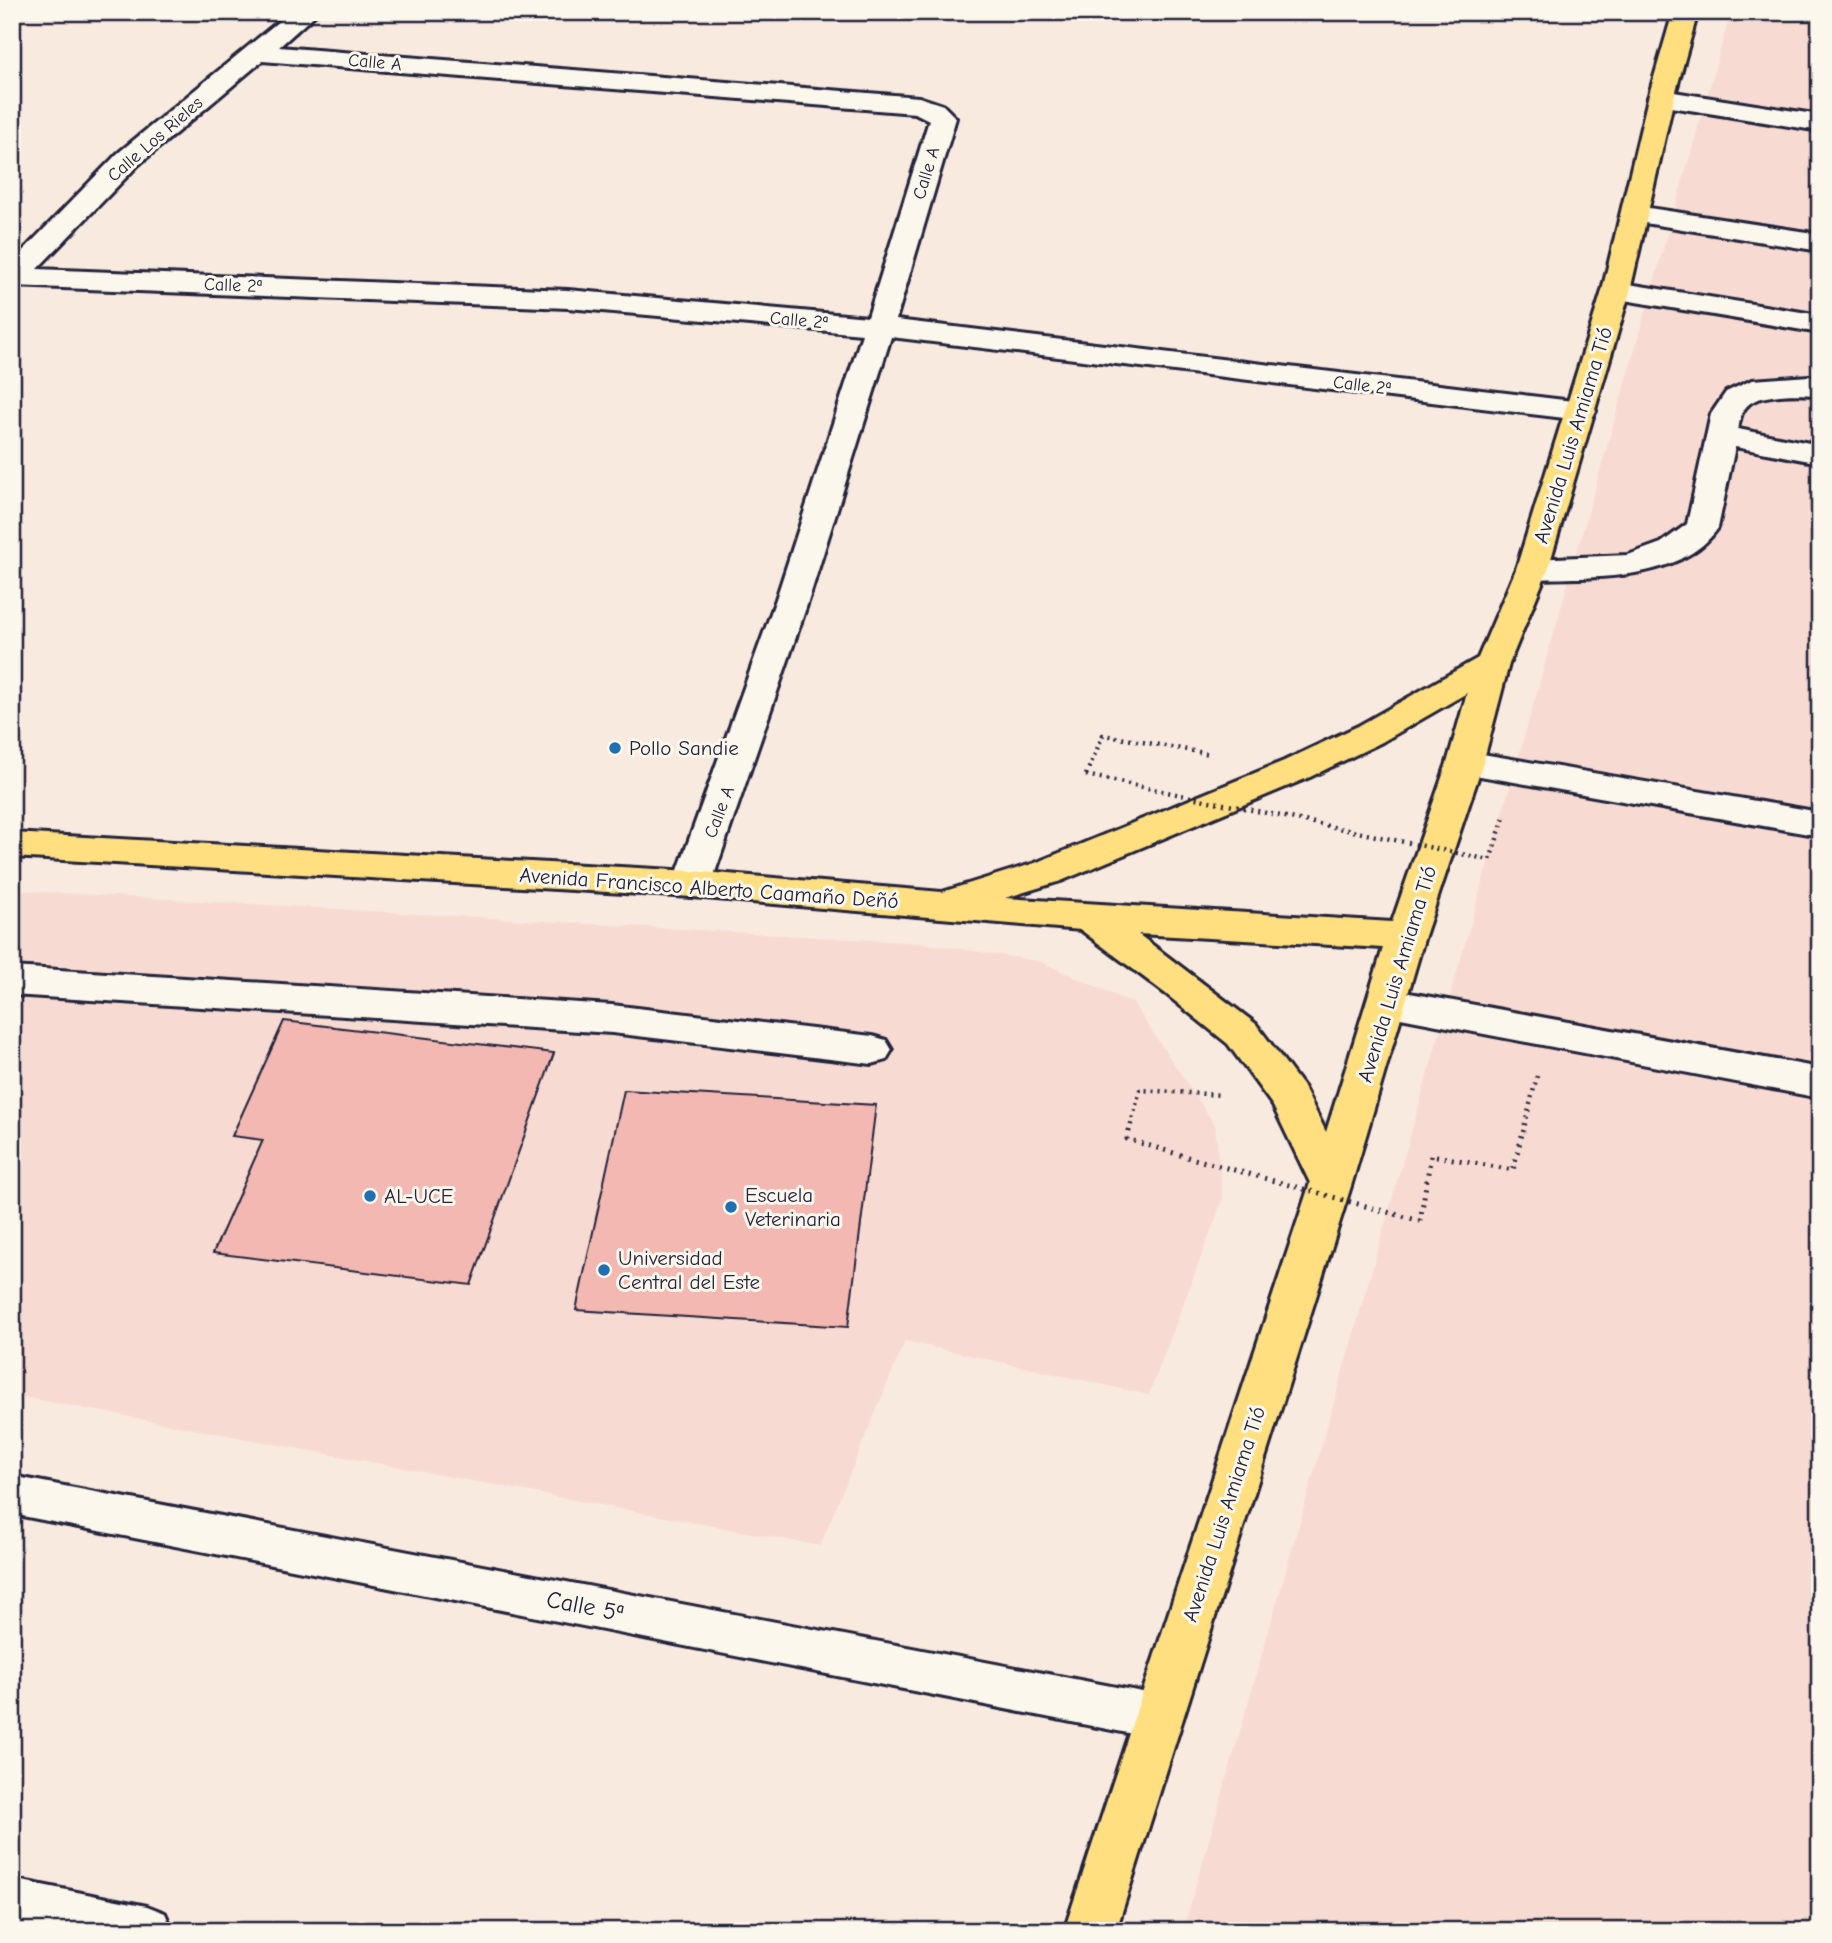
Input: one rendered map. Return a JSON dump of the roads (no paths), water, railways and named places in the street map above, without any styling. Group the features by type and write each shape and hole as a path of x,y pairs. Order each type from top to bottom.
{"main road":[{"name":"Avenida Luis Amiama Tió","path":"1090,1931 1331,1183 1388,1003 1406,936 1465,763 1492,664 1532,569 1616,291 1661,98 1686,12"},
{"path":"934,905 1048,872 1297,769 1370,734 1492,664"},
{"name":"Avenida Francisco Alberto Caamaño Deñó","path":"12,845 692,884 1090,918 1406,936"},
{"path":"1090,918 1180,984 1242,1034 1290,1099 1331,1183"}],"street":[{"name":"Calle Los Rieles","path":"13,277 128,159 306,12"},
{"name":"Calle A","path":"257,53 919,105 943,118 880,327 743,750 692,884"},
{"path":"1661,98 1820,123"},
{"path":"1636,214 1820,243"},
{"name":"Calle 2ª","path":"13,277 568,299 880,327 1581,411"},
{"path":"1616,291 1820,324"},
{"path":"1532,569 1632,565 1673,550 1702,528 1726,414 1737,398 1752,389 1820,387"},
{"path":"1722,435 1820,454"},
{"path":"1465,763 1820,824"},
{"path":"12,981 612,1019 872,1050"},
{"path":"1388,1003 1820,1083"},
{"name":"Calle 5ª","path":"12,1495 1158,1717"},
{"path":"29,1914 147,1931"}],"place":[{"name":"Pollo Sandie","path":"615,748"},
{"name":"AL-UCE","path":"370,1196"},
{"name":"Escuela Veterinaria","path":"731,1207"},
{"name":"Universidad Central del Este","path":"604,1270"}]}
